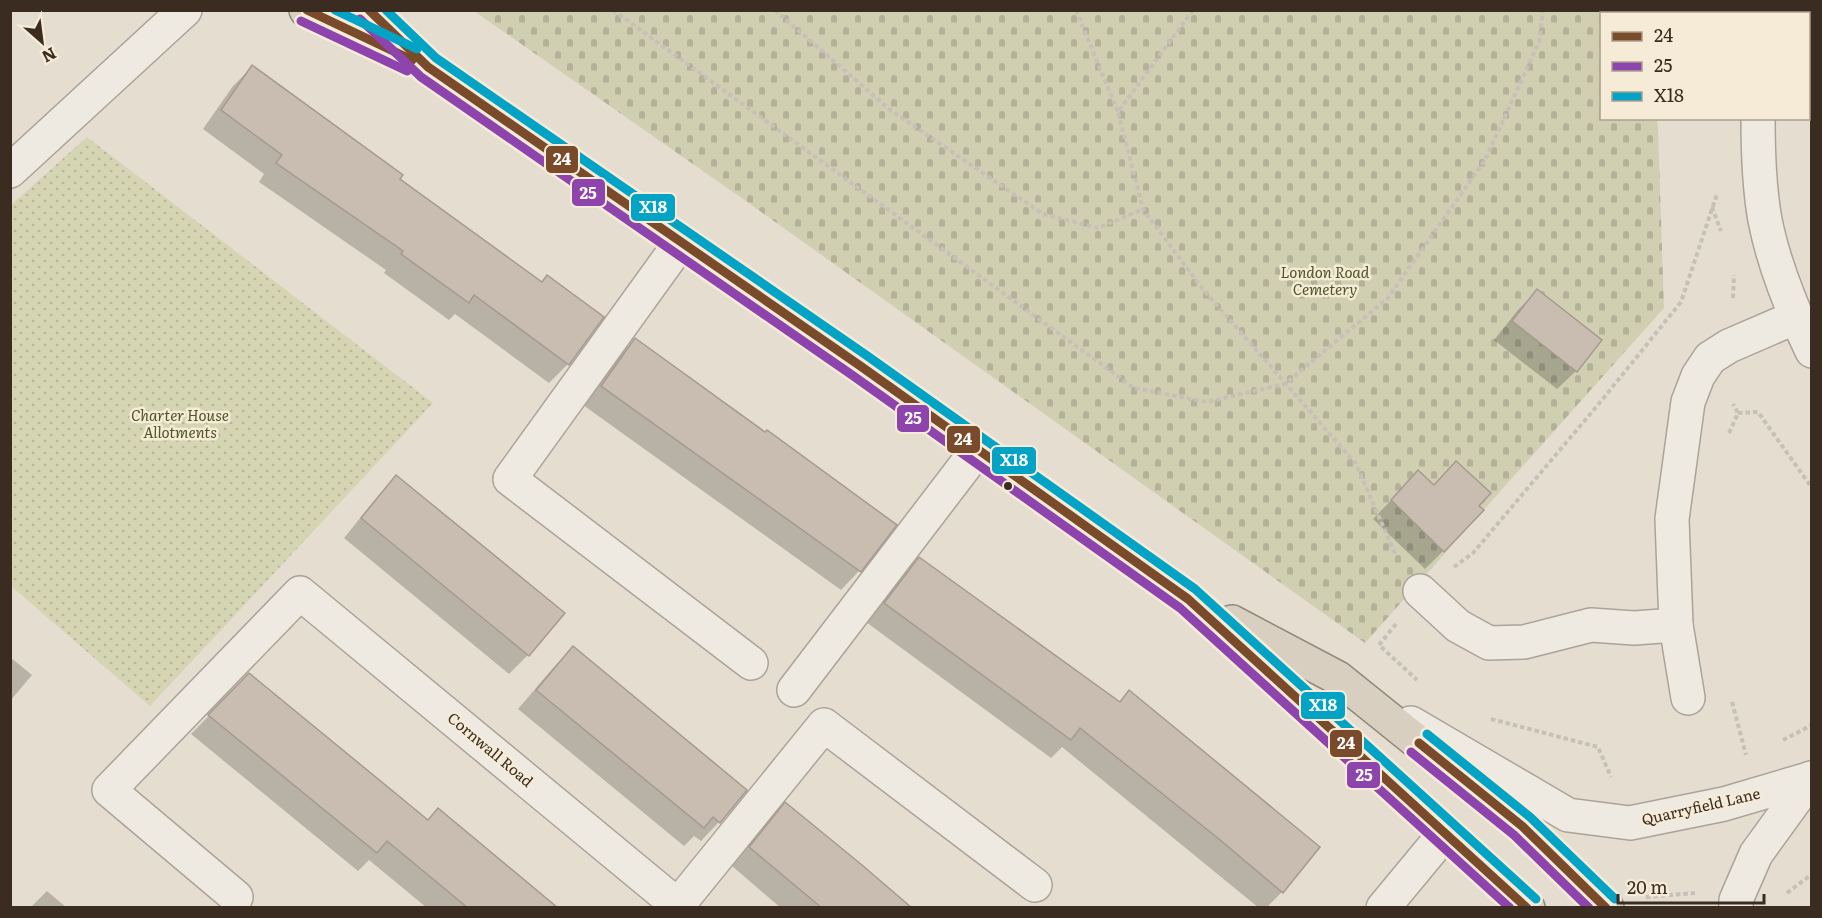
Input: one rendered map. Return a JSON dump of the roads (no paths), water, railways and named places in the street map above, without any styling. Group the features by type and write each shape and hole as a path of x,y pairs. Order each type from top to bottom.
{"highway":[{"path":"306,10 428,67"},
{"path":"368,10 428,67 859,365 1188,599 1528,908"},
{"path":"1188,599 1338,678 1522,826 1607,908"}],"street":[{"path":"10,171 185,10"},
{"path":"1758,120 1760,184 1773,256 1796,317 1812,351"},
{"path":"681,242 510,479 752,663"},
{"path":"1688,698 1676,625 1672,519 1688,402 1698,376 1710,358 1729,346 1796,317"},
{"path":"794,690 978,449"},
{"path":"1420,591 1458,626 1489,643 1524,642 1591,625 1634,628 1676,625"},
{"name":"Cornwall Road","path":"236,897 109,790 300,593 675,905"},
{"name":"Quarryfield Lane","path":"1338,678 1445,744 1568,815 1630,823 1724,804 1811,778"},
{"path":"675,905 824,725 1035,885"},
{"name":"Quarryfield Lane","path":"1736,908 1736,900 1756,854 1811,778"},
{"path":"1383,908 1446,832"}],"park label":[{"name":"London Road Cemetery","path":"1325,282"},
{"name":"Charter House Allotments","path":"180,424"}]}
